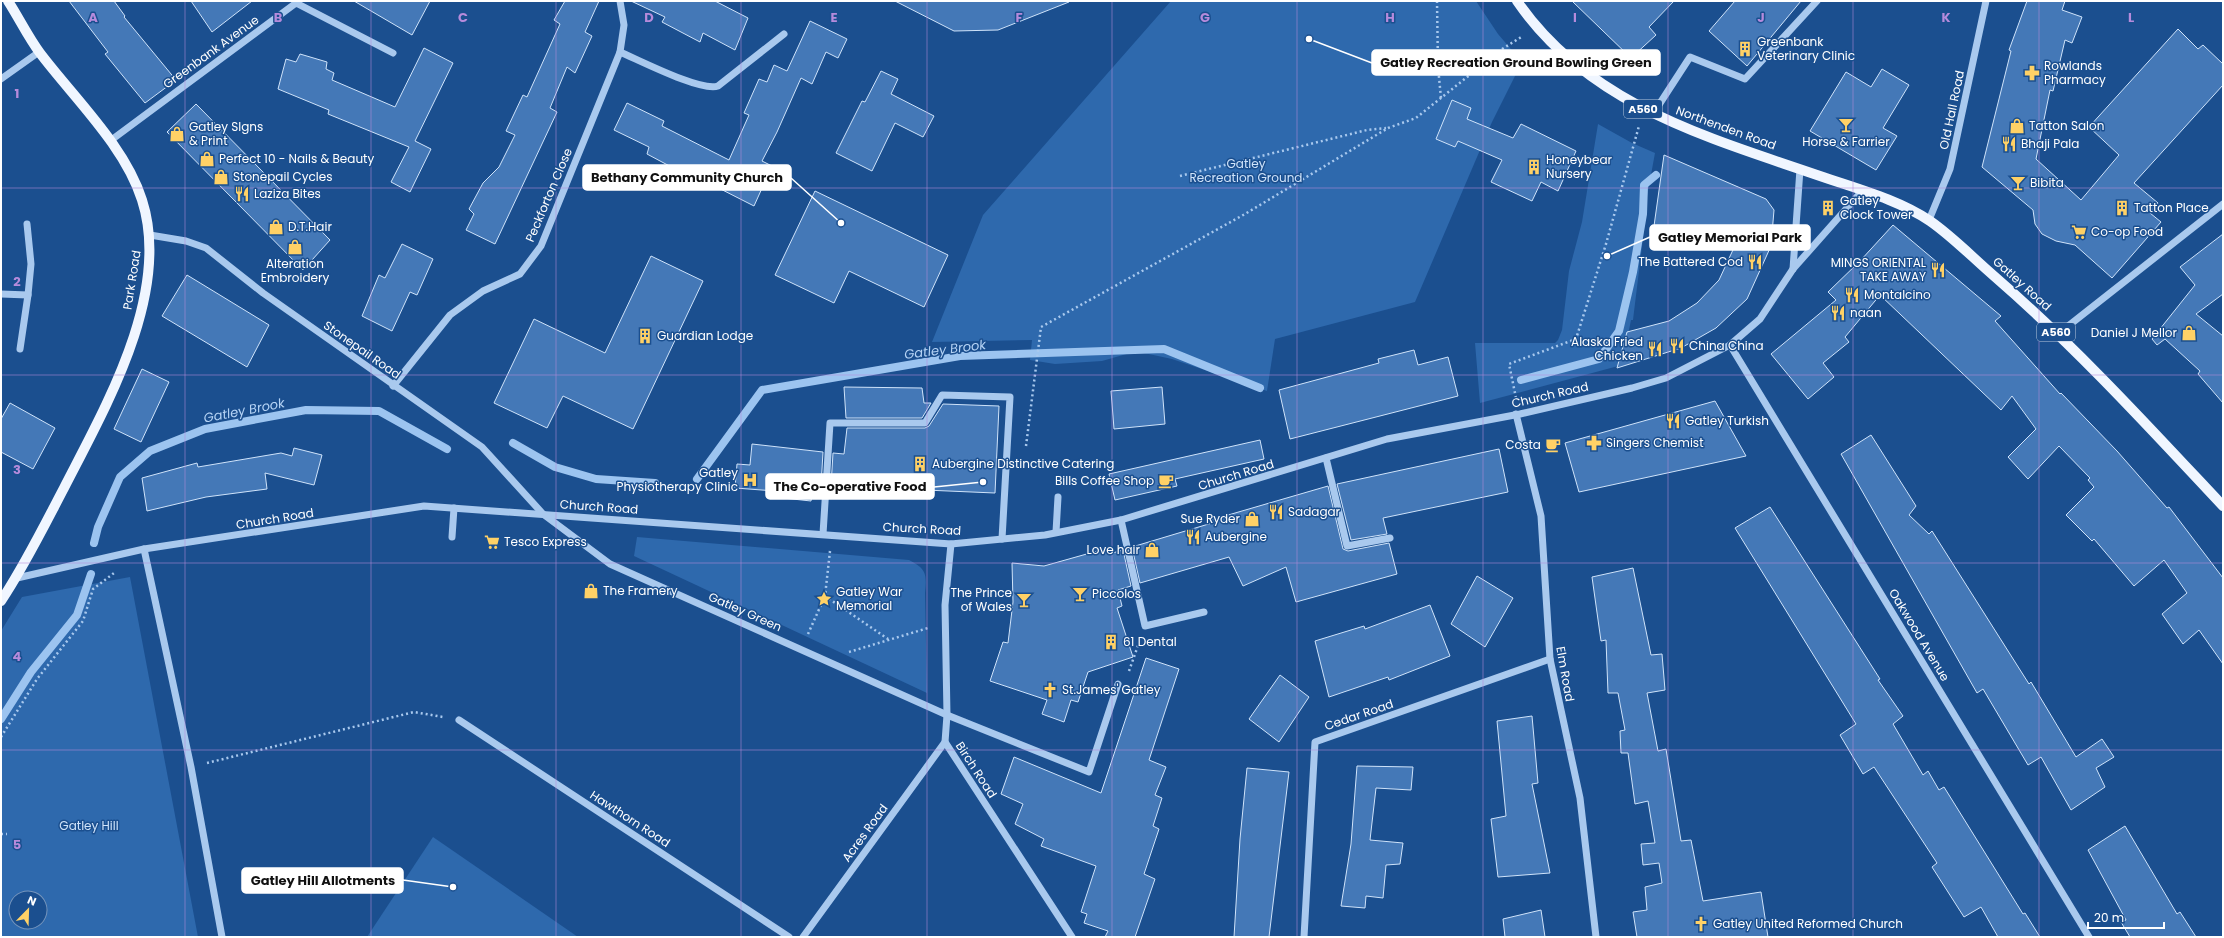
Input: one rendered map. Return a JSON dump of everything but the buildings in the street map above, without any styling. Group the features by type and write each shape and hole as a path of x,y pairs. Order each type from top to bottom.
{"main road":[{"name":"Park Road","path":"1,601 17,578 105,408 127,358 147,281 150,255 150,236 142,200 128,168 110,141 39,52 8,1"},
{"name":"Northenden Road","path":"1517,1 1560,51 1590,75 1643,109 1712,138 1800,169"},
{"name":"Gatley Road","path":"1800,169 1862,190 1902,206 1929,220 2058,334 2223,506"}],"street":[{"name":"Peckforton Close","path":"393,386 450,315 483,291 520,274 541,246 620,52 624,25 620,1"},
{"path":"1653,114 1690,57 1745,79 1817,1"},
{"name":"Old Hall Road","path":"1929,220 1950,169 1986,1"},
{"name":"Greenbank Avenue","path":"110,141 296,3 393,53"},
{"path":"620,52 698,85 712,88 718,86 784,34"},
{"path":"1,80 39,52"},
{"name":"Church Road","path":"1793,269 1800,169"},
{"name":"Church Road","path":"17,578 144,549 424,506 951,544 1056,532 1121,520 1387,439 1518,414 1632,388 1666,378 1730,345 1760,319 1793,269 1862,190"},
{"path":"2058,334 2223,204"},
{"path":"20,349 31,264 27,224"},
{"name":"Stonepail Road","path":"150,236 186,241 206,248 263,293 393,386 482,446 543,514"},
{"path":"1,294 28,295"},
{"name":"Oakwood Avenue","path":"1730,345 2089,937"},
{"path":"823,534 830,423 926,423 942,394 1010,397 1002,538"},
{"name":"Elm Road","path":"1518,414 1541,516 1550,659 1580,798 1596,937"},
{"path":"1326,458 1347,546 1390,538"},
{"path":"1056,532 1058,497"},
{"path":"452,537 454,508"},
{"name":"Gatley Green","path":"543,514 610,564 948,715 1089,772 1118,684"},
{"path":"1121,520 1145,626 1204,612"},
{"name":"Birch Road","path":"951,544 945,605 948,715 945,742 1072,937"},
{"path":"144,549 191,767 221,936"},
{"name":"Cedar Road","path":"1304,937 1315,742 1550,659"},
{"name":"Hawthorn Road","path":"459,720 789,937"},
{"name":"Acres Road","path":"803,937 945,742"}],"path":[{"path":"1438,1 1438,67 1441,99"},
{"path":"1036,368 1041,327 1245,214 1388,128 1416,118 1502,49 1538,27"},
{"path":"1518,414 1509,364 1576,339 1606,244 1643,109"},
{"path":"1180,176 1367,130 1388,128"},
{"path":"802,650 825,596 832,535"},
{"path":"1,737 37,679 83,621 94,589 112,576 132,552"},
{"path":"825,596 888,639"},
{"path":"826,660 888,639 946,623"},
{"path":"1118,684 1125,682 1145,626"},
{"path":"191,767 414,712 459,720"},
{"path":"1,834 7,834"}],"green space":[{"name":"Gatley Recreation Ground","path":"1171,1 1476,1 1498,34 1522,62 1492,122 1415,302 1275,339 1267,391 1172,359 1144,353 1130,353 1102,361 1055,364 1030,360 1032,340 932,342 983,215"},
{"path":"1598,124 1632,143 1655,153 1641,229 1644,230 1633,320 1631,320 1622,365 1480,403 1475,343 1555,343 1558,340 1562,330 1569,271 1582,222"},
{"path":"637,537 909,560 922,569 926,581 927,693 634,556"},
{"name":"Gatley Hill","path":"130,577 198,937 1,937 1,631 22,597"},
{"path":"433,837 578,937 367,937"}],"waterway":[{"name":"Gatley Brook","path":"1521,380 1599,359 1619,331 1633,272 1643,214 1644,185 1656,175"},
{"name":"Gatley Brook","path":"697,479 762,390 960,356 1164,349 1260,388"},
{"name":"Gatley Brook","path":"94,543 98,527 120,477 150,451 205,429 306,410 379,411 447,449"},
{"name":"Gatley Brook","path":"513,443 555,467 596,479 655,483"},
{"name":"Gatley Brook","path":"1,719 31,672 77,615 91,574"}],"place":[{"name":"Gatley Recreation Ground Bowling Green","path":"1309,39"},
{"name":"Greenbank Veterinary Clinic","path":"1745,49"},
{"name":"Rowlands Pharmacy","path":"2032,73"},
{"name":"Horse & Farrier","path":"1846,125"},
{"name":"Tatton Salon","path":"2017,126"},
{"name":"Gatley SIgns & Print","path":"177,134"},
{"name":"Bhaji Pala","path":"2009,144"},
{"name":"Perfect 10 - Nails & Beauty","path":"207,159"},
{"name":"Honeybear Nursery","path":"1534,167"},
{"name":"Stonepail Cycles","path":"221,177"},
{"name":"Bibita","path":"2018,183"},
{"name":"Laziza Bites","path":"242,194"},
{"name":"Gatley Clock Tower","path":"1828,208"},
{"name":"Tatton Place","path":"2122,208"},
{"name":"Bethany Community Church","path":"841,223"},
{"name":"D.T.Hair","path":"276,227"},
{"name":"Co-op Food","path":"2079,232"},
{"name":"Alteration Embroidery","path":"295,247"},
{"name":"Gatley Memorial Park","path":"1607,256"},
{"name":"The Battered Cod","path":"1755,262"},
{"name":"MINGS ORIENTAL TAKE AWAY","path":"1938,270"},
{"name":"Montalcino","path":"1852,295"},
{"name":"naan","path":"1838,313"},
{"name":"Daniel J Mellor","path":"2189,333"},
{"name":"Guardian Lodge","path":"645,336"},
{"name":"China China","path":"1677,346"},
{"name":"Alaska Fried Chicken","path":"1655,349"},
{"name":"Gatley Turkish","path":"1673,421"},
{"name":"Singers Chemist","path":"1594,443"},
{"name":"Costa","path":"1553,445"},
{"name":"Aubergine Distinctive Catering","path":"920,464"},
{"name":"Gatley Physiotherapy Clinic","path":"750,480"},
{"name":"Bills Coffee Shop","path":"1166,481"},
{"name":"The Co-operative Food","path":"983,482"},
{"name":"Sadagar","path":"1276,512"},
{"name":"Sue Ryder","path":"1252,519"},
{"name":"Aubergine","path":"1193,537"},
{"name":"Tesco Express","path":"492,542"},
{"name":"Love hair","path":"1152,550"},
{"name":"The Framery","path":"591,591"},
{"name":"Piccolos","path":"1080,594"},
{"name":"Gatley War Memorial","path":"824,599"},
{"name":"The Prince of Wales","path":"1024,600"},
{"name":"61 Dental","path":"1111,642"},
{"name":"St.James' Gatley","path":"1050,690"},
{"name":"Gatley Hill Allotments","path":"453,887"},
{"name":"Gatley United Reformed Church","path":"1701,924"}]}
